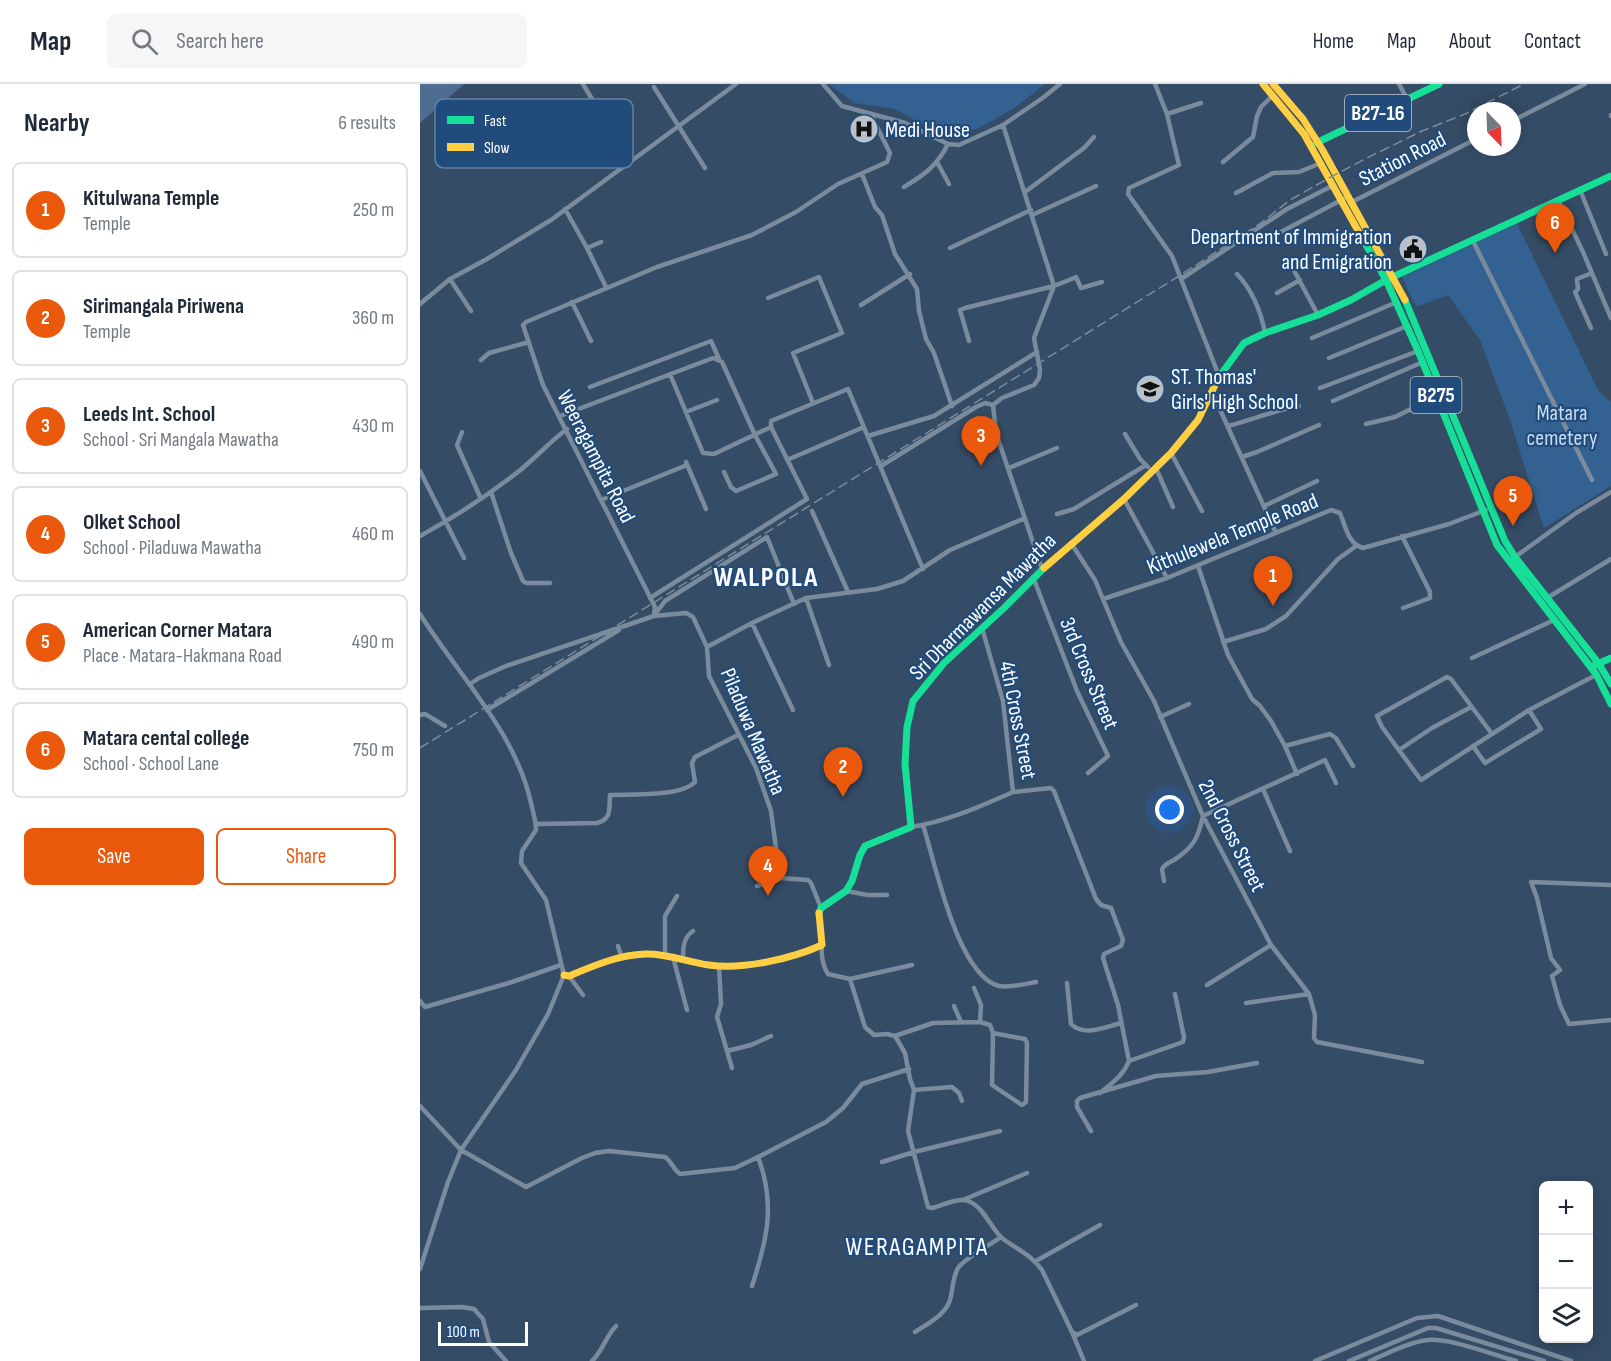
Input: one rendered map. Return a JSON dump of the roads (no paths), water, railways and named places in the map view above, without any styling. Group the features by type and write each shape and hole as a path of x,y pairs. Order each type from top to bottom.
{"main road":[{"name":"B275","path":"1263,84 1315,143 1321,163 1389,278 1445,393 1505,541 1515,557 1602,667 1611,684"},
{"name":"B275","path":"1273,84 1300,114 1315,143 1341,181 1346,202"},
{"name":"B27-16","path":"1315,143 1439,84"},
{"name":"Sri Dharmawansa Mawatha","path":"911,827 905,764 907,727 913,701 944,663 1042,569 1124,499 1171,453 1198,420 1219,376 1244,343 1265,333 1318,315 1389,278 1611,176"},
{"name":"B275","path":"1389,278 1497,545 1591,667 1611,704"},
{"path":"1591,667 1602,667 1611,658"},
{"path":"566,976 603,962 644,954 669,956 718,966 759,962 813,950 822,945 819,913 821,908 846,891 865,846 911,827"}],"street":[{"path":"583,84 592,99"},
{"path":"633,160 736,84"},
{"path":"824,84 842,106 905,123 948,144 959,145 1003,125 1044,98 1060,84"},
{"path":"1155,84 1167,114 1179,165 1129,188 1128,194 1172,256 1219,376"},
{"path":"1399,84 1407,99"},
{"path":"1521,116 1585,84"},
{"path":"654,87 705,168"},
{"path":"1223,162 1252,137 1261,107 1273,95"},
{"path":"1167,114 1201,103"},
{"path":"591,341 572,302 657,267 752,235 796,212 838,184 887,162 890,153 871,115"},
{"path":"993,405 1002,398 1034,385 1040,370 1034,338 1054,286 1003,125"},
{"path":"1025,192 1084,148 1094,137"},
{"name":"Station Road","path":"1260,243 1467,143"},
{"path":"904,187 927,173 948,144"},
{"path":"937,162 949,184"},
{"path":"1236,193 1273,173 1299,172 1321,163"},
{"path":"420,304 450,279 487,259 565,209 622,168"},
{"path":"862,174 875,207 882,215 895,254 910,274 917,289 919,311 926,339 934,352 952,406"},
{"path":"1181,279 1287,209 1334,185"},
{"path":"950,248 1096,186"},
{"path":"1580,190 1606,254"},
{"path":"1558,200 1611,318"},
{"path":"565,209 606,287"},
{"path":"1472,239 1592,480"},
{"path":"587,248 601,242"},
{"path":"1290,263 1318,315"},
{"path":"1591,328 1575,292 1578,289 1577,279 1592,273"},
{"path":"861,305 910,274"},
{"path":"1237,274 1245,282 1262,315 1265,333"},
{"path":"768,298 819,277 842,333 793,353 813,403"},
{"path":"969,342 960,310 1054,286 1076,277 1081,288 1102,282"},
{"path":"450,279 471,311"},
{"path":"1277,293 1300,280"},
{"name":"Weeragampita Road","path":"572,302 523,325 543,385 655,607 654,616"},
{"path":"1311,338 1397,302"},
{"path":"1329,358 1407,326"},
{"path":"590,387 711,340 755,435 776,474 736,491 731,487 724,472"},
{"path":"481,360 489,353 529,342"},
{"path":"1320,388 1418,351"},
{"path":"868,436 934,416 1037,352"},
{"path":"560,416 713,358 719,359"},
{"path":"1333,401 1423,362"},
{"path":"670,374 703,453 714,454 771,427"},
{"path":"650,598 807,499 771,427 771,421 848,389 922,569"},
{"path":"1212,392 1276,533"},
{"path":"1366,424 1395,417 1445,393"},
{"path":"686,412 717,400"},
{"path":"881,466 976,407 985,403 993,405"},
{"path":"993,405 996,433 1042,569"},
{"path":"1228,426 1299,406"},
{"path":"1242,457 1319,425"},
{"path":"787,460 864,427"},
{"path":"420,536 447,521 516,474 567,429"},
{"path":"462,432 457,446 481,499"},
{"path":"1125,434 1140,459 1154,470 1173,507"},
{"path":"1009,468 1057,448"},
{"path":"1171,453 1202,511"},
{"path":"601,500 686,463 706,509"},
{"path":"1057,514 1074,509 1146,465"},
{"path":"420,471 464,558"},
{"path":"1264,506 1317,481"},
{"path":"491,492 511,553 523,581 550,583"},
{"path":"1515,557 1576,513 1611,492"},
{"path":"1124,499 1167,578"},
{"path":"1223,642 1266,629 1286,616 1338,559 1356,546 1363,548 1449,524 1491,508"},
{"name":"Kithulewela Temple Road","path":"1103,599 1198,566 1331,510 1340,513 1351,541 1356,546"},
{"path":"812,511 848,592"},
{"path":"707,647 806,598 894,585 950,550 1025,518"},
{"path":"1402,536 1431,592 1430,598 1403,608"},
{"path":"487,710 598,642 623,628 654,616 665,601 767,537 794,604"},
{"name":"2nd Cross Street","path":"1071,543 1095,580 1121,642 1160,717 1203,816 1271,945 1309,994 1315,1015 1314,1038 1320,1044 1422,1062"},
{"path":"1547,598 1611,559"},
{"path":"1198,566 1223,642 1252,699 1271,721 1297,774"},
{"name":"3rd Cross Street","path":"1034,577 1077,691 1108,756 1088,773"},
{"path":"806,598 829,665"},
{"name":"Piladuwa Mawatha","path":"654,616 686,613 693,617 707,647 709,676 756,768 771,811 780,878"},
{"path":"420,614 471,684 518,762 527,782 536,830 522,851 521,863 546,900 561,965 566,976 584,995"},
{"path":"471,684 506,666 654,616"},
{"path":"1472,658 1554,620"},
{"path":"752,623 793,710"},
{"name":"4th Cross Street","path":"982,628 1003,701 1013,792 1051,788 1054,791 1096,899 1101,905 1111,908 1124,943 1104,954 1103,958 1129,1061"},
{"path":"1492,734 1451,679 1447,677 1377,716 1382,727 1421,780 1473,746 1492,734 1529,710 1596,675 1602,667"},
{"path":"1160,717 1189,704"},
{"path":"1399,750 1432,728 1472,707"},
{"path":"1473,746 1485,763 1541,729 1529,710"},
{"path":"420,715 425,714 445,726"},
{"path":"1285,746 1330,734 1336,738 1353,766"},
{"path":"536,824 597,823 609,817 610,795 673,792 692,785 695,782 692,763 694,757 738,735"},
{"path":"1164,881 1162,869 1194,843 1198,837 1203,816 1325,760 1336,783"},
{"path":"1263,789 1290,851"},
{"path":"911,827 986,804 1013,792"},
{"path":"923,825 951,918 972,964 998,986 1036,982"},
{"path":"757,886 780,878 808,880 821,908"},
{"path":"1611,885 1530,882 1538,898 1551,958 1560,970 1552,976 1560,1005 1569,1024 1611,1020"},
{"path":"846,891 868,895 887,895"},
{"path":"677,896 665,916 669,956 687,1010"},
{"path":"683,960 685,941 693,931"},
{"path":"822,945 823,960 828,974 850,979 912,965"},
{"path":"1207,985 1271,945"},
{"path":"618,946 622,958"},
{"path":"420,1001 425,1007 561,965"},
{"path":"718,966 721,1004 717,1017 732,1068"},
{"path":"420,1269 448,1182 461,1150 516,1070 548,1014 566,976"},
{"path":"850,979 865,1027 874,1035 895,1036 933,1023 980,1022 990,1025 993,1033 992,1085 1022,1105 1026,1102 1028,1043 1020,1036 993,1033"},
{"path":"1067,983 1071,1024 1077,1030 1083,1031 1121,1023"},
{"path":"974,988 981,1005 980,1022"},
{"path":"1100,1093 1118,1079 1129,1061 1183,1042 1184,1037 1175,994"},
{"path":"1246,1003 1309,994"},
{"path":"954,1006 961,1022"},
{"path":"727,1051 751,1045 771,1036"},
{"path":"895,1036 905,1053 914,1090 908,1131 928,1207 963,1200 1027,1173"},
{"path":"1091,1131 1077,1107 1077,1101 1080,1098 1156,1076 1208,1072 1257,1063"},
{"path":"420,1106 461,1150 525,1186 582,1158 609,1151 665,1157 680,1174 735,1168 826,1122 843,1108 862,1084 909,1069"},
{"path":"914,1090 952,1087 959,1093 962,1101"},
{"path":"882,1162 1000,1131"},
{"path":"752,1286 768,1228 766,1179 758,1157"},
{"path":"963,1200 969,1201 982,1211 1001,1237 1036,1261 1084,1361"},
{"path":"1036,1261 1100,1225"},
{"path":"915,1332 938,1317 947,1306 951,1298 952,1283 959,1267 1001,1237"},
{"path":"1072,1332 1077,1335 1136,1305"},
{"path":"420,1308 462,1306 474,1309 483,1319 489,1342 506,1361"},
{"path":"1315,1361 1417,1318 1438,1316 1571,1361"},
{"path":"592,1361 616,1326"},
{"path":"1350,1361 1428,1328 1436,1328 1544,1361"},
{"path":"1370,1361 1395,1350 1428,1340 1446,1342 1516,1361"}],"railway":[{"path":"420,748 1179,276 1261,223 1290,200 1367,158 1422,131 1465,114 1524,84"}],"place":[{"name":"Medi House","path":"864,129"},
{"name":"Department of Immigration and Emigration","path":"1413,249"},
{"name":"Matara cental college","path":"1555,253"},
{"name":"ST. Thomas' Girls' High School","path":"1150,389"},
{"name":"Leeds Int. School","path":"981,466"},
{"name":"American Corner Matara","path":"1513,526"},
{"name":"Kitulwana Temple","path":"1273,606"},
{"name":"Sirimangala Piriwena","path":"843,797"},
{"name":"Olket School","path":"768,896"}],"district":[{"name":"WALPOLA","path":"766,576"},
{"name":"WERAGAMPITA","path":"917,1246"}],"park label":[{"name":"Matara cemetery","path":"1562,424"}]}
